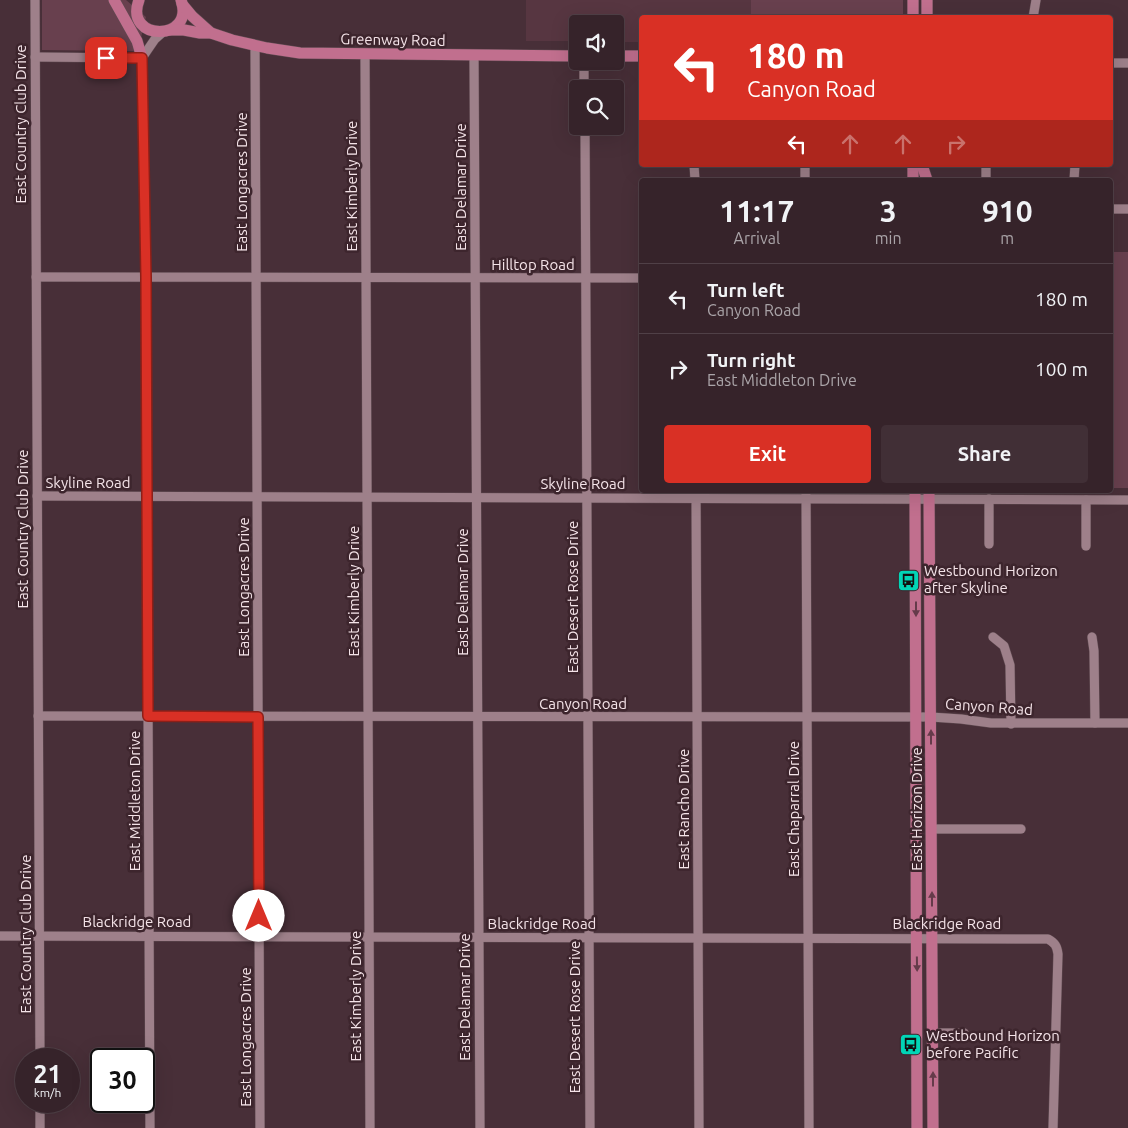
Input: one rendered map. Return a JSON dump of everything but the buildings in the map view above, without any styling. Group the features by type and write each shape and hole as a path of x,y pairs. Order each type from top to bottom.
{"main road":[{"path":"114,0 137,41 142,58"},
{"path":"913,0 913,15"},
{"path":"927,0 927,15"},
{"path":"136,3 138,18 148,29 155,32 167,31 180,19 182,2"},
{"name":"Greenway Road","path":"182,2 192,16 212,33"},
{"name":"Greenway Road","path":"167,31 212,33 255,46 300,53 569,56"},
{"path":"624,56 639,56"},
{"path":"915,494 922,510 922,560 924,573 930,586"},
{"name":"East Horizon Drive","path":"915,494 917,1128"},
{"name":"East Horizon Drive","path":"929,494 933,1128"}],"street":[{"name":"East Country Club Drive","path":"35,0 40,1048"},
{"path":"1034,15 1036,0"},
{"path":"35,57 142,58 155,40 167,31"},
{"name":"East Longacres Drive","path":"255,46 260,1128"},
{"name":"East Kimberly Drive","path":"364,55 370,1128"},
{"name":"East Delamar Drive","path":"474,56 480,1128"},
{"name":"East Middleton Drive","path":"142,58 146,277 150,1128"},
{"path":"1113,63 1128,63"},
{"name":"East Desert Rose Drive","path":"585,135 590,1128"},
{"path":"1113,209 1128,209"},
{"name":"Hilltop Road","path":"36,277 639,278"},
{"name":"Skyline Road","path":"37,496 586,498 696,494 929,494 989,499 1128,500"},
{"name":"East Rancho Drive","path":"696,494 699,1128"},
{"name":"East Chaparral Drive","path":"806,494 809,1128"},
{"path":"989,499 989,544"},
{"path":"1086,500 1086,546"},
{"path":"993,637 1004,646 1010,665 1011,724"},
{"path":"1092,637 1094,651 1094,723"},
{"name":"Canyon Road","path":"38,716 931,717 1011,724 1128,723"},
{"path":"932,829 1021,829"},
{"name":"Blackridge Road","path":"0,936 1048,939 1054,942 1058,954 1053,1128"},
{"path":"933,1033 964,1033"},
{"path":"40,1113 40,1128"}],"shaded area":[{"path":"42,0 126,0 146,17 139,46 135,51 42,50"},
{"path":"526,0 751,0 751,15 639,15 639,42 624,42 624,15 569,15 569,41 526,41"},
{"path":"751,0 903,0 903,15 751,15"},
{"path":"1113,252 1128,252 1128,488 1113,488"}],"place":[{"name":"Westbound Horizon after Skyline","path":"908,580"},
{"name":"Westbound Horizon before Pacific","path":"910,1045"}],"route":[{"path":"106,58 142,58 146,277 148,716 258,717 259,916"}]}
